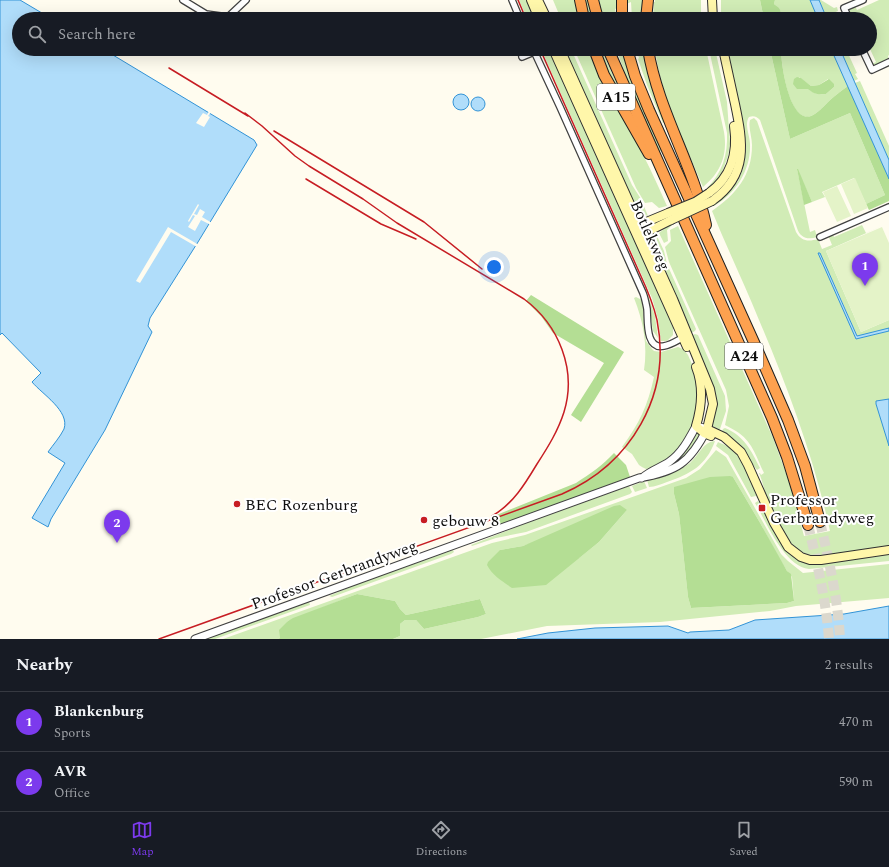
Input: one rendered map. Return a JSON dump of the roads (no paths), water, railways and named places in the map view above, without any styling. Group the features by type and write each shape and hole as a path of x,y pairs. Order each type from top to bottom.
{"highway":[{"path":"580,0 583,12"},
{"path":"593,0 596,12"},
{"path":"647,12 648,0"},
{"name":"A15","path":"597,56 604,75 670,190"},
{"name":"A24","path":"611,56 772,418 787,457 808,525"},
{"name":"A24","path":"629,56 635,76 649,110 763,362 795,439 809,478 820,522"},
{"name":"A24","path":"649,56 654,80 662,104 702,205 710,244"}],"main road":[{"path":"531,0 536,12"},
{"path":"538,0 544,12"},
{"path":"712,0 713,12"},
{"path":"717,0 717,12"},
{"name":"Botlekweg","path":"556,56 710,389 713,404 706,431"},
{"name":"Botlekweg","path":"563,56 639,225"},
{"path":"710,197 727,175 734,159 735,150 735,134 731,109 720,56"},
{"path":"670,217 639,225 639,234 728,186 734,179 740,162 742,150 739,125 724,56"},
{"name":"Botlekweg","path":"685,337 701,384 701,410 696,426"},
{"path":"696,426 724,437 736,446 745,458 774,523 788,547 801,557 810,560 821,560 889,550"}],"street":[{"path":"183,0 203,12"},
{"path":"233,12 246,0"},
{"path":"512,0 517,12"},
{"path":"846,12 844,8 863,0"},
{"path":"537,56 643,294 647,306 648,331 651,340 657,346 662,346 685,337"},
{"path":"865,56 872,70 889,62"},
{"path":"820,237 889,206"},
{"name":"Professor Gerbrandyweg","path":"642,478 649,472 670,462 685,446 696,426"},
{"name":"Professor Gerbrandyweg","path":"195,639 366,576 642,478 651,477 674,469 687,460 699,445 706,431"}],"water":[{"path":"0,0 20,0 40,12 12,12 12,56 115,56 254,140 257,145 150,318 148,326 152,332 105,430 51,519 48,527 32,518 65,463 48,452 64,429 65,422 59,409 32,382 41,373 2,333 0,335"},
{"path":"810,0 819,0 824,12 815,12"},
{"path":"834,56 843,56 889,160 889,179"},
{"path":"458,94 464,94 469,99 467,108 464,110 458,110 453,105 453,99"},
{"path":"475,97 481,97 485,101 485,107 481,111 475,111 471,107 471,101"},
{"path":"818,253 820,253 857,336 889,328 889,331 856,339"},
{"path":"889,399 889,446 876,401"},
{"path":"889,606 889,639 517,639 548,633 595,628 668,626 688,633 729,630 755,620 844,614"}],"tunnel":[{"path":"820,522 835,595 840,639"},
{"path":"808,525 818,567 828,624 829,639"}],"railway":[{"path":"518,0 523,12"},
{"path":"159,639 562,494 587,481 608,465 626,446 641,424 652,400 658,375 660,348 657,320 645,285 543,56"},
{"path":"169,68 248,116"},
{"path":"245,113 262,126 295,156 309,166 363,199 397,223 524,299 547,322 555,335 562,350 568,380 567,396 562,419 549,445 523,486 506,506 492,516"},
{"path":"274,131 424,222 482,269"},
{"path":"306,179 381,224 416,239"}],"place":[{"name":"Blankenburg","path":"865,286"},
{"name":"BEC Rozenburg","path":"237,504"},
{"name":"Professor Gerbrandyweg","path":"762,508"},
{"name":"gebouw 8","path":"424,520"},
{"name":"AVR","path":"117,543"}]}
